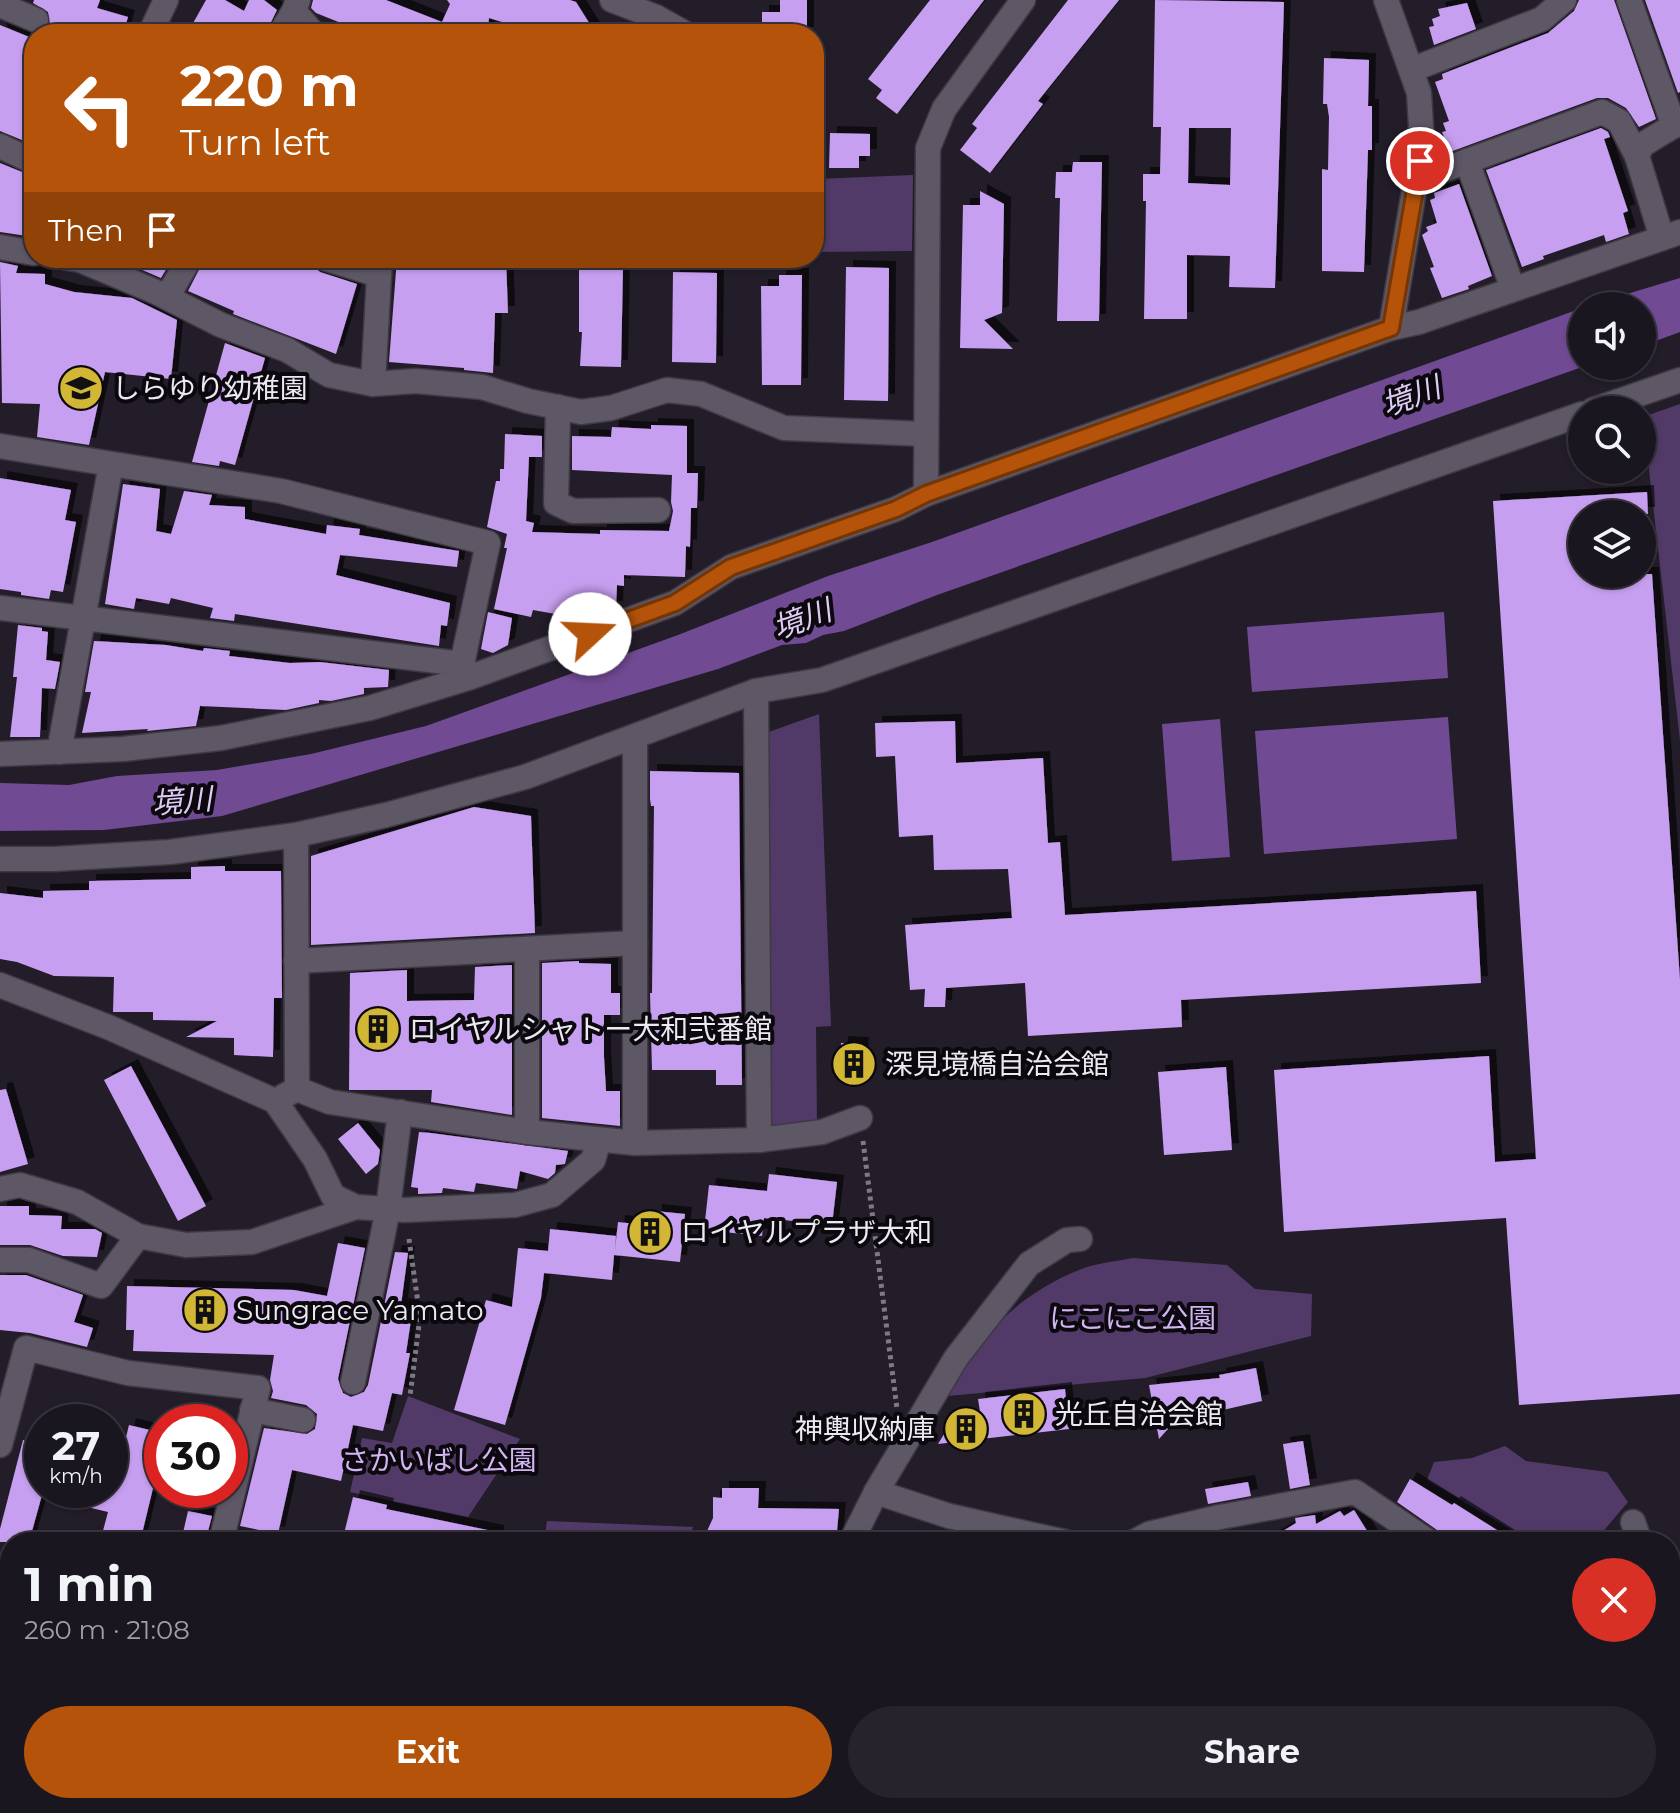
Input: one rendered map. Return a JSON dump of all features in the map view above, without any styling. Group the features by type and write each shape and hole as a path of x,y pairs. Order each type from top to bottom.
{"street":[{"path":"155,24 166,0"},
{"path":"612,0 668,24"},
{"path":"926,494 928,148 944,109 1023,0"},
{"path":"1386,0 1419,93 1422,143 1391,328"},
{"path":"1411,70 1542,19 1564,0"},
{"path":"1629,0 1677,124 1642,145 1637,156"},
{"path":"0,5 36,20"},
{"path":"286,24 296,6 308,24"},
{"path":"0,754 123,749 250,733 370,708 466,670 675,603 731,567 883,514 926,494 1391,328 1419,322 1671,235 1619,121 1602,112 1418,179"},
{"path":"0,146 24,157"},
{"path":"1467,161 1513,289"},
{"path":"0,247 24,251"},
{"path":"99,268 167,297 221,325 287,350 329,375 373,384 416,381 482,387 581,412 611,408 667,390 701,394 784,428 925,434"},
{"path":"167,297 184,268"},
{"path":"373,384 380,268"},
{"path":"1634,396 1680,380"},
{"path":"558,407 556,503 573,511 658,510"},
{"path":"0,859 170,852 296,835 386,815 525,777 756,691 822,680 1568,419"},
{"path":"0,446 281,491 488,543 466,670"},
{"path":"59,752 111,464"},
{"path":"0,608 466,670"},
{"path":"756,691 759,1140"},
{"path":"635,737 635,1143"},
{"path":"296,835 297,1089"},
{"path":"296,961 635,943"},
{"path":"527,949 527,1132"},
{"path":"0,985 108,1027 275,1101 315,1159 333,1196 356,1207 397,1210 515,1205 552,1195 593,1160 599,1140"},
{"path":"297,1089 330,1102 527,1132 635,1143 759,1140 822,1132 860,1118"},
{"path":"275,1101 297,1089"},
{"path":"353,1382 397,1210 400,1112"},
{"path":"0,1189 20,1185 77,1202 138,1236 186,1245 252,1242 356,1207"},
{"path":"0,1260 29,1260 101,1286 138,1236"},
{"path":"856,1532 876,1492 956,1358 1029,1264 1067,1240 1080,1239"},
{"path":"0,1445 26,1348 128,1373 258,1388 223,1532"},
{"path":"252,1410 303,1420"},
{"path":"876,1492 949,1516 1020,1532"},
{"path":"1157,1532 1355,1492 1414,1532"}],"path":[{"path":"860,1118 902,1450"},
{"path":"397,1210 420,1317 410,1396"}],"green space":[{"path":"913,175 912,251 824,252 824,179"},
{"path":"1680,404 1680,740 1656,530 1656,500 1653,500 1651,484 1656,484 1656,412"},
{"path":"819,714 831,1026 816,1027 817,1125 768,1131 766,733"},
{"name":"にこにこ公園","path":"1133,1258 1227,1265 1255,1289 1312,1294 1311,1336 1145,1378 948,1396 973,1354 1003,1318 1021,1303 1061,1278 1084,1268"},
{"name":"さかいばし公園","path":"408,1396 520,1439 468,1517 350,1492 362,1438 392,1443"},
{"path":"1505,1446 1526,1461 1607,1472 1628,1502 1602,1532 1515,1532 1427,1480 1434,1462 1472,1458"},
{"path":"547,1521 693,1527 691,1532 545,1532"}],"water":[{"path":"1680,278 1680,332 1656,341 1656,292 1634,292"},
{"name":"境川","path":"1568,313 1568,372 937,595 844,631 823,635 806,643 782,645 718,669 222,816 104,830 0,831 0,783 69,785 117,776 217,770 311,754 426,726 678,635 828,576 932,542"},
{"path":"1444,612 1448,678 1252,692 1247,627"},
{"path":"1448,717 1457,839 1264,854 1255,731"},
{"path":"1220,719 1230,857 1172,861 1162,724"}],"building":[{"path":"34,0 100,0 97,8 128,17 126,24 50,24 48,12 33,3"},
{"path":"206,0 225,0 244,11 249,0 264,0 277,10 270,24 193,24"},
{"path":"313,0 386,0 442,22 450,4 447,0 570,0 576,2 590,24 508,24 489,18 488,24 344,24 311,8"},
{"path":"780,0 807,0 807,24 762,24 762,12 780,12"},
{"path":"930,0 984,0 897,114 876,98 882,90 868,79"},
{"path":"1068,0 1119,0 1038,101 1043,104 990,173 960,150 977,128 972,124"},
{"path":"1155,0 1284,2 1275,288 1229,287 1230,256 1187,255 1187,319 1144,319 1146,201 1143,201 1143,174 1160,174 1161,127 1153,127","holes":["1189,128 1231,128 1230,185 1188,183"]},
{"path":"1579,0 1614,0 1656,119 1639,127 1626,108 1608,98 1597,98 1450,152 1442,132 1446,131 1443,123 1449,121 1435,82 1443,79 1442,74 1548,33 1574,11"},
{"path":"1645,0 1680,0 1678,93"},
{"path":"1467,3 1476,29 1434,45 1429,27 1434,26 1432,19 1440,16 1438,9"},
{"path":"0,25 24,35 24,141 0,131"},
{"path":"1324,58 1369,60 1368,106 1372,106 1372,150 1368,150 1364,272 1322,271 1322,169 1328,170 1329,117 1327,104 1323,104"},
{"path":"1601,128 1610,137 1604,139 1628,211 1623,213 1629,234 1606,242 1604,235 1543,256 1544,259 1522,267 1486,170"},
{"path":"830,133 870,134 870,156 859,156 859,168 829,168"},
{"path":"1073,162 1102,162 1099,321 1057,321 1060,198 1055,198 1056,172 1072,172"},
{"path":"0,163 24,173 24,236 0,232"},
{"path":"1459,184 1492,276 1468,286 1469,289 1442,298 1422,235 1428,231 1426,227 1437,223 1430,200 1435,198 1434,193"},
{"path":"980,191 1004,204 1002,313 984,320 1013,349 960,348 963,205 980,205"},
{"path":"0,262 18,266 16,273 45,274 45,284 74,292 132,298 177,320 171,379 105,372 89,445 37,437 40,404 2,403"},
{"path":"846,267 889,268 888,401 844,400"},
{"path":"138,268 167,268 161,278"},
{"path":"200,268 316,268 357,284 336,354 233,314 234,311 188,291"},
{"path":"396,268 506,268 508,313 495,313 493,373 389,362"},
{"path":"579,268 623,268 621,367 580,366 582,332 579,332"},
{"path":"673,272 717,273 716,363 672,362"},
{"path":"779,275 802,275 801,385 762,385 761,286 779,286"},
{"path":"225,343 265,358 235,465 220,461 219,466 192,462"},
{"path":"651,425 687,426 687,473 698,473 697,508 691,508 685,577 624,575 624,586 617,585 616,608 579,608 578,618 533,610 531,617 494,609 507,534 487,527 496,481 500,481 500,469 504,469 505,434 542,436 542,457 529,457 526,521 534,523 532,532 600,534 600,530 669,531 673,511 672,475 572,470 572,436 611,437 612,427 651,429"},
{"path":"0,478 71,490 65,520 76,522 63,592 51,590 49,599 0,589"},
{"path":"123,484 160,489 156,531 171,534 184,491 212,495 209,505 245,507 245,519 326,534 327,525 360,529 359,535 459,551 457,567 340,555 336,575 450,603 447,626 441,625 439,646 235,614 234,621 210,618 213,608 171,598 169,604 136,598 134,609 105,604"},
{"path":"1647,492 1647,500 1568,500 1568,588 1653,588 1680,980 1680,1394 1519,1405 1506,1218 1284,1232 1274,1070 1489,1056 1495,1162 1536,1159 1493,501"},
{"path":"488,612 512,618 508,645 493,653 481,649"},
{"path":"18,625 42,628 42,631 48,632 46,660 60,662 55,689 42,688 40,737 10,737 17,677 13,677"},
{"path":"94,641 166,645 203,651 204,648 230,651 229,656 389,670 388,687 364,688 364,694 331,701 319,700 319,703 286,710 200,706 196,726 82,733 91,692 85,692"},
{"path":"955,721 956,763 1043,758 1048,843 1060,842 1065,915 1476,891 1481,983 1181,1000 1182,1027 1028,1036 1025,983 946,988 945,1007 924,1007 925,989 910,990 905,925 1012,918 1008,869 934,870 933,835 899,837 895,756 876,757 875,723"},
{"path":"650,771 739,773 742,1085 716,1085 716,1070 652,1070 650,993 654,806 651,806 650,799"},
{"path":"474,807 531,816 535,933 311,945 311,856"},
{"path":"225,866 225,871 281,871 282,998 274,998 273,1057 234,1055 234,1038 186,1037 217,1021 153,1020 153,1012 113,1012 114,977 54,976 0,959 0,893 43,898 43,891 89,890 89,881 191,879 191,867"},
{"path":"579,961 611,964 611,993 620,993 620,1015 604,1015 604,1057 606,1091 620,1091 620,1126 542,1118 542,963"},
{"path":"512,965 512,1115 431,1102 432,1090 349,1090 350,973 407,970 407,1001 474,1000 475,967"},
{"name":"深見境橋自治会館","path":"841,1043 862,1044 860,1072 839,1071"},
{"path":"131,1066 206,1206 178,1221 104,1080"},
{"path":"1226,1067 1232,1150 1164,1155 1158,1072"},
{"path":"6,1089 28,1164 0,1172 0,1090"},
{"path":"358,1123 380,1150 378,1164 366,1174 338,1139"},
{"path":"419,1132 568,1151 565,1164 556,1165 555,1173 548,1179 520,1171 517,1189 476,1183 474,1192 443,1188 442,1193 418,1194 418,1188 411,1187"},
{"path":"769,1174 837,1182 832,1225 764,1218 762,1236 704,1230 709,1185 767,1191"},
{"path":"0,1206 29,1206 29,1215 62,1216 61,1229 95,1229 102,1233 97,1257 63,1256 30,1245 0,1245"},
{"path":"655,1211 685,1214 680,1262 614,1255 612,1280 544,1273 541,1298 505,1425 454,1410 486,1300 512,1307 518,1248 548,1251 550,1229 616,1236 615,1250 618,1222 654,1226"},
{"path":"338,1243 365,1248 338,1379 343,1393 351,1397 364,1392 368,1385 395,1252 408,1253 401,1305 413,1307 406,1353 410,1353 402,1395 392,1393 383,1431 353,1425 341,1481 292,1470 278,1532 268,1532 240,1526 244,1508 248,1508 248,1493 264,1428 307,1434 315,1429 317,1414 306,1405 271,1398 274,1355 133,1351 134,1330 126,1330 127,1286 294,1290 327,1296"},
{"path":"0,1275 26,1275 83,1295 74,1322 93,1328 87,1347 30,1333 0,1330"},
{"path":"1256,1368 1262,1401 1175,1421 1159,1439 1149,1385 1220,1378 1219,1375"},
{"name":"光丘自治会館","path":"1065,1389 1069,1429 938,1444 952,1421 981,1418 978,1399"},
{"path":"129,1425 144,1429 144,1508 148,1508 142,1532 103,1532 108,1512 91,1508 128,1508 128,1429"},
{"path":"23,1440 24,1508 38,1508 32,1532 0,1532"},
{"path":"1303,1441 1310,1485 1290,1489 1283,1444"},
{"path":"1410,1479 1500,1532 1439,1532 1397,1502"},
{"path":"1248,1482 1251,1496 1208,1504 1205,1489"},
{"path":"722,1488 759,1488 758,1508 839,1509 837,1532 707,1532 713,1518 713,1497 722,1498"},
{"path":"353,1497 387,1505 386,1509 497,1532 344,1532"},
{"path":"1354,1510 1368,1532 1281,1532 1296,1523 1295,1518 1315,1515 1316,1524 1340,1511 1344,1516"},
{"path":"188,1511 212,1516 208,1532 183,1532"}],"place":[{"name":"しらゆり幼稚園","path":"81,388"},
{"name":"ロイヤルシャトー大和弐番館","path":"378,1029"},
{"name":"深見境橋自治会館","path":"854,1064"},
{"name":"ロイヤルプラザ大和","path":"650,1232"},
{"name":"Sungrace Yamato","path":"205,1310"},
{"name":"光丘自治会館","path":"1024,1414"},
{"name":"神輿収納庫","path":"966,1429"}],"route":[{"path":"590,634 675,603 731,567 1391,328 1420,161"}]}
